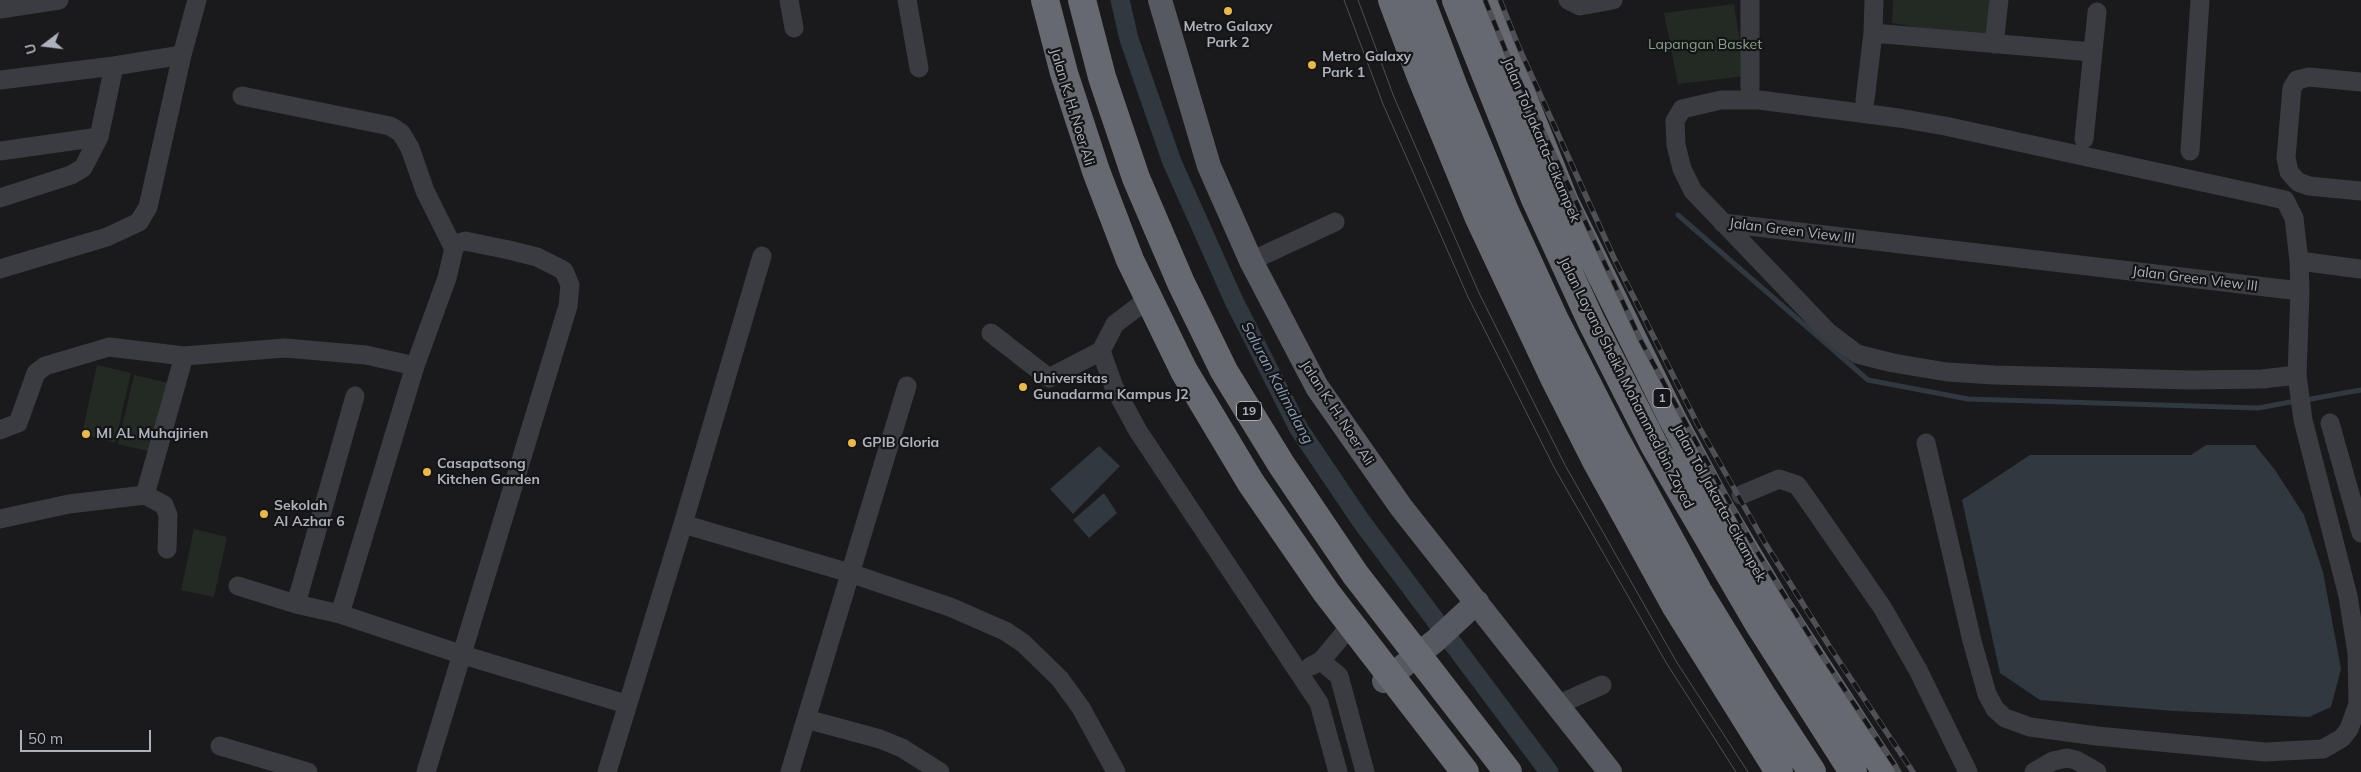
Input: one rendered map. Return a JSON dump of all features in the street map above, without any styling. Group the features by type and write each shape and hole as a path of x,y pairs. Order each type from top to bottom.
{"highway":[{"name":"19","path":"1045,0 1064,74 1096,171 1130,260 1184,371 1251,484 1326,592 1465,772"},
{"name":"19","path":"1082,0 1102,77 1136,178 1181,283 1224,371 1281,464 1355,574 1508,772"},
{"path":"1392,0 1421,77 1478,216 1555,380 1595,459 1675,605 1780,772"},
{"path":"1421,0 1500,200 1554,318 1615,438 1698,591 1812,772"},
{"name":"Jalan Layang Sheikh Mohammed bin Zayed","path":"1456,0 1535,199 1590,320 1654,445 1758,624 1852,772"},
{"name":"Jalan Tol Jakarta–Cikampek","path":"1484,0 1565,202 1672,418 1720,508 1777,604 1886,772"}],"main road":[{"name":"Jalan K. H. Noer Ali","path":"1040,0 1061,78 1091,171 1144,302 1178,373 1221,450 1274,534 1453,772"},
{"name":"Jalan K. H. Noer Ali","path":"1160,0 1209,166 1251,261 1317,387 1340,423 1472,607 1557,705 1610,772"},
{"path":"1384,681 1435,641 1472,607"}],"street":[{"path":"0,10 59,0"},
{"path":"0,269 107,237 139,222 148,207 182,55 197,0"},
{"path":"789,0 794,28"},
{"path":"907,0 919,68"},
{"path":"1568,0 1577,5 1584,6 1613,0"},
{"path":"1750,0 1750,88"},
{"path":"1865,100 1873,33 1874,0"},
{"path":"1994,44 2000,0"},
{"path":"2190,151 2200,0"},
{"path":"2084,139 2097,12"},
{"path":"1873,33 2092,52"},
{"path":"0,80 114,66 182,55"},
{"path":"0,198 71,175 83,168 99,137 114,66"},
{"path":"2361,82 2309,77 2297,80 2292,88 2286,158 2289,172 2298,182 2309,186 2361,191"},
{"path":"242,96 390,126 395,129 401,134 410,148 425,191 454,248"},
{"name":"Jalan Green View III","path":"2299,261 2292,213 2287,202 2281,198 2170,176 1945,126 1759,100 1738,99 1687,107 1678,113 1675,121 1679,158 1687,181 1706,206 1723,223 2300,291"},
{"path":"0,151 99,137"},
{"path":"1251,261 1335,222"},
{"path":"1723,223 1757,256 1828,332 1857,354 1947,372 1994,375 2191,380 2262,379 2297,382"},
{"path":"340,614 415,366 447,278 455,244 464,241 542,260 564,272 570,285 570,294 463,655 426,772"},
{"path":"607,772 762,256"},
{"path":"1926,443 1972,641 1987,694 2000,714 2016,723 2062,732 2265,752 2323,749 2338,741 2349,729 2358,704 2357,653 2348,596 2303,420 2297,382 2299,261 2361,269"},
{"path":"992,333 1049,378 1102,351 1115,324 1144,302"},
{"path":"0,430 18,422 36,373 45,366 109,348 184,356 285,348 366,355 415,366"},
{"path":"1102,351 1114,387 1138,431 1319,703 1338,772"},
{"path":"146,496 184,356"},
{"path":"790,772 907,386"},
{"path":"296,604 355,396"},
{"path":"2330,423 2361,533"},
{"path":"1741,495 1779,479 1797,485 1882,607 1918,670 1968,772"},
{"path":"0,519 69,504 146,496 164,504 168,515 167,549"},
{"path":"683,524 850,573 950,606 1005,631 1023,643 1048,666 1082,708 1116,772"},
{"path":"238,586 296,604 340,614 463,655 626,704"},
{"path":"1300,674 1321,661 1346,631"},
{"path":"1321,661 1339,676 1364,772"},
{"path":"1557,705 1602,685"},
{"path":"806,719 895,745 922,759 940,772"},
{"path":"220,746 308,772"},
{"path":"2034,772 2053,761 2067,758 2076,760 2097,772"}],"green space":[{"path":"1893,0 1992,0 1985,39 1892,23"},
{"name":"Lapangan Basket","path":"1734,4 1745,76 1678,84 1664,13"},
{"path":"97,365 131,373 115,443 82,434"},
{"path":"134,375 168,383 152,452 118,444"},
{"path":"194,529 227,537 214,597 181,590"}],"shaded area":[{"path":"2206,445 2255,445 2275,470 2304,515 2323,572 2341,669 2331,707 2309,717 2174,711 2040,700 2000,673 1962,500 2030,455 2191,455"},
{"path":"1099,446 1120,466 1073,514 1050,489"},
{"path":"1104,493 1117,513 1089,538 1073,520"}],"waterway":[{"name":"Saluran Kalimalang","path":"1120,0 1129,39 1172,162 1234,301 1299,429 1361,521 1549,772"},
{"path":"1678,215 1868,380 1968,399 2258,408 2296,401"},
{"path":"2305,400 2361,390"}],"tram line":[{"path":"1344,0 1383,104 1468,297 1555,469 1667,664 1736,772"},
{"path":"1358,0 1394,97 1479,293 1565,465 1676,661 1748,772"}],"railway":[{"path":"1485,0 1507,54 1641,341 1756,550 1821,654 1899,772"},
{"path":"1500,0 1520,50 1614,258 1698,425 1765,543 1831,649 1913,772"}],"place":[{"name":"Metro Galaxy Park 2","path":"1228,11"},
{"name":"Metro Galaxy Park 1","path":"1312,65"},
{"name":"Universitas Gunadarma Kampus J2","path":"1023,387"},
{"name":"MI AL Muhajirien","path":"86,434"},
{"name":"GPIB Gloria","path":"852,443"},
{"name":"Casapatsong Kitchen Garden","path":"427,472"},
{"name":"Sekolah Al Azhar 6","path":"264,514"}]}
